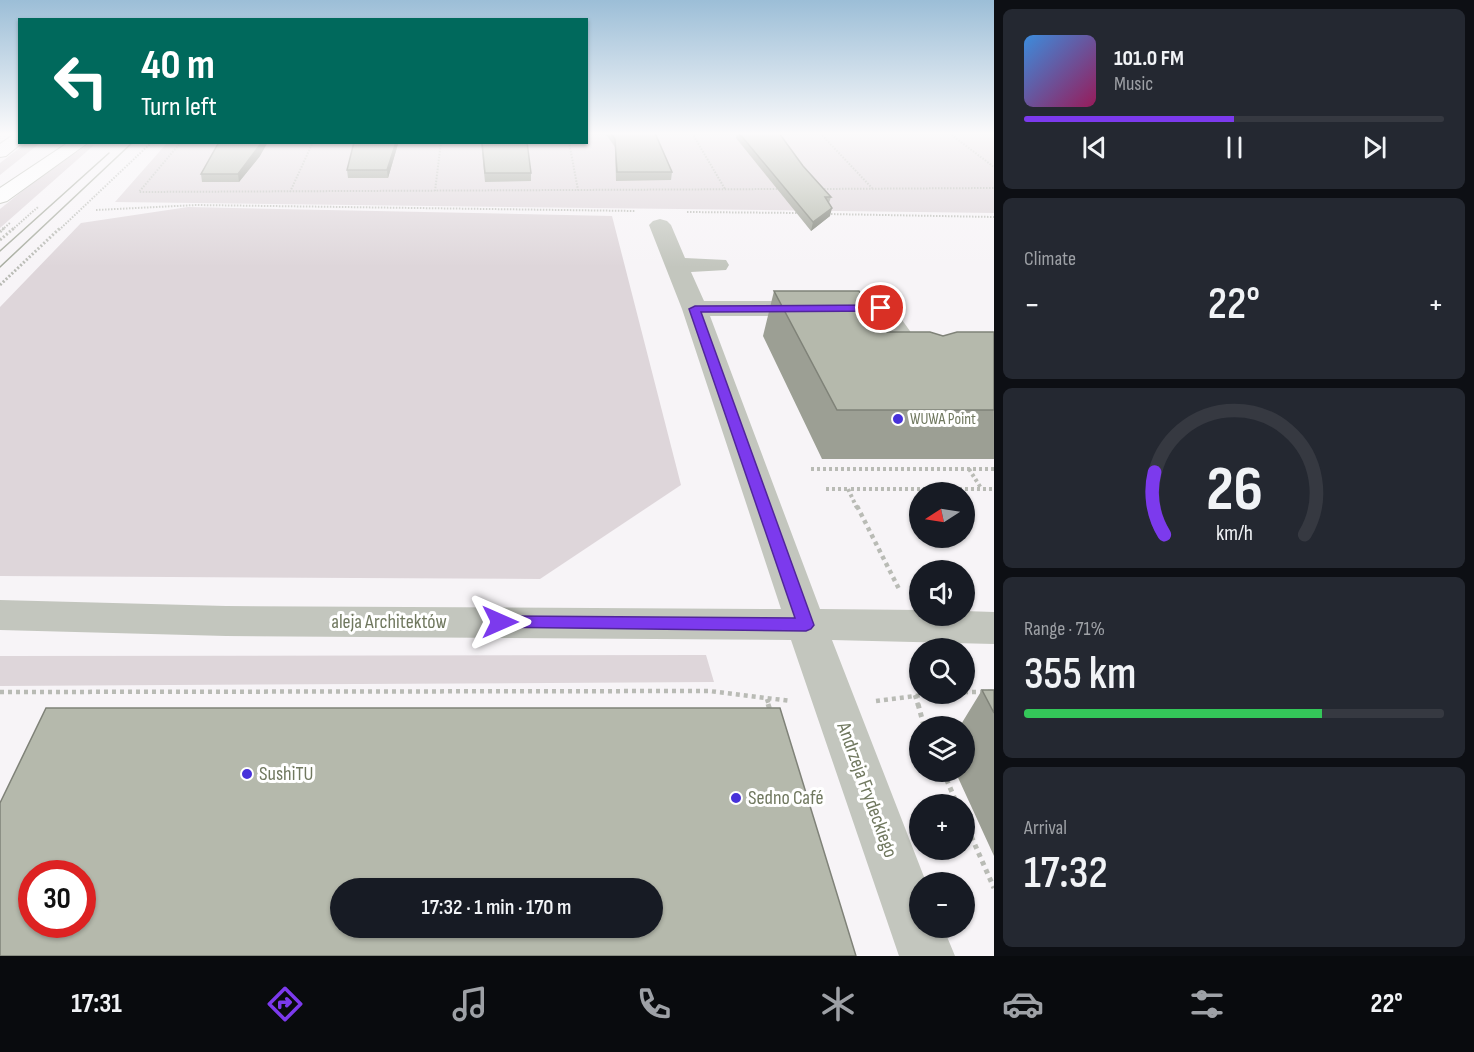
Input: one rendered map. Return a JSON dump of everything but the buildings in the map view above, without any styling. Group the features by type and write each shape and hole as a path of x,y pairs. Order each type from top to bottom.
{"main road":[{"path":"0,188 12,178"},
{"path":"0,197 29,178"}],"street":[{"name":"Andrzeja Frydeckiego","path":"661,216 675,265 695,309 806,625 927,956"},
{"path":"675,265 718,265"},
{"path":"695,309 881,308 925,373"},
{"name":"aleja Architektów","path":"0,615 238,621 916,625 994,628"}],"path":[{"path":"0,285 114,178"},
{"path":"151,178 139,192 782,189"},
{"path":"290,192 297,178"},
{"path":"435,191 437,178"},
{"path":"575,178 578,190"},
{"path":"719,178 726,190"},
{"path":"862,178 873,189"},
{"path":"816,189 994,188"},
{"path":"96,210 196,205 661,216 802,213"},
{"path":"826,214 994,217"},
{"path":"811,469 994,469"},
{"path":"969,469 982,489"},
{"path":"826,489 994,489"},
{"path":"848,489 895,581"},
{"path":"0,692 709,690 785,701 834,702 875,701 909,695"},
{"path":"975,692 994,692"},
{"path":"767,699 772,720"},
{"path":"975,845 994,888"}],"shaded area":[{"path":"39,178 57,178 0,228 0,209"},
{"path":"136,178 994,178 994,213 115,202"},
{"path":"188,207 612,216 681,485 540,579 0,576 0,307 81,223"},
{"path":"706,655 714,682 0,686 0,656"}],"tram line":[{"path":"0,251 82,178"},
{"path":"0,267 95,178"}],"place":[{"name":"WUWA Point","path":"898,419"},
{"name":"SushiTU","path":"247,774"},
{"name":"Sedno Café","path":"736,798"}],"route":[{"path":"500,622 806,625 695,309 881,308"}]}
